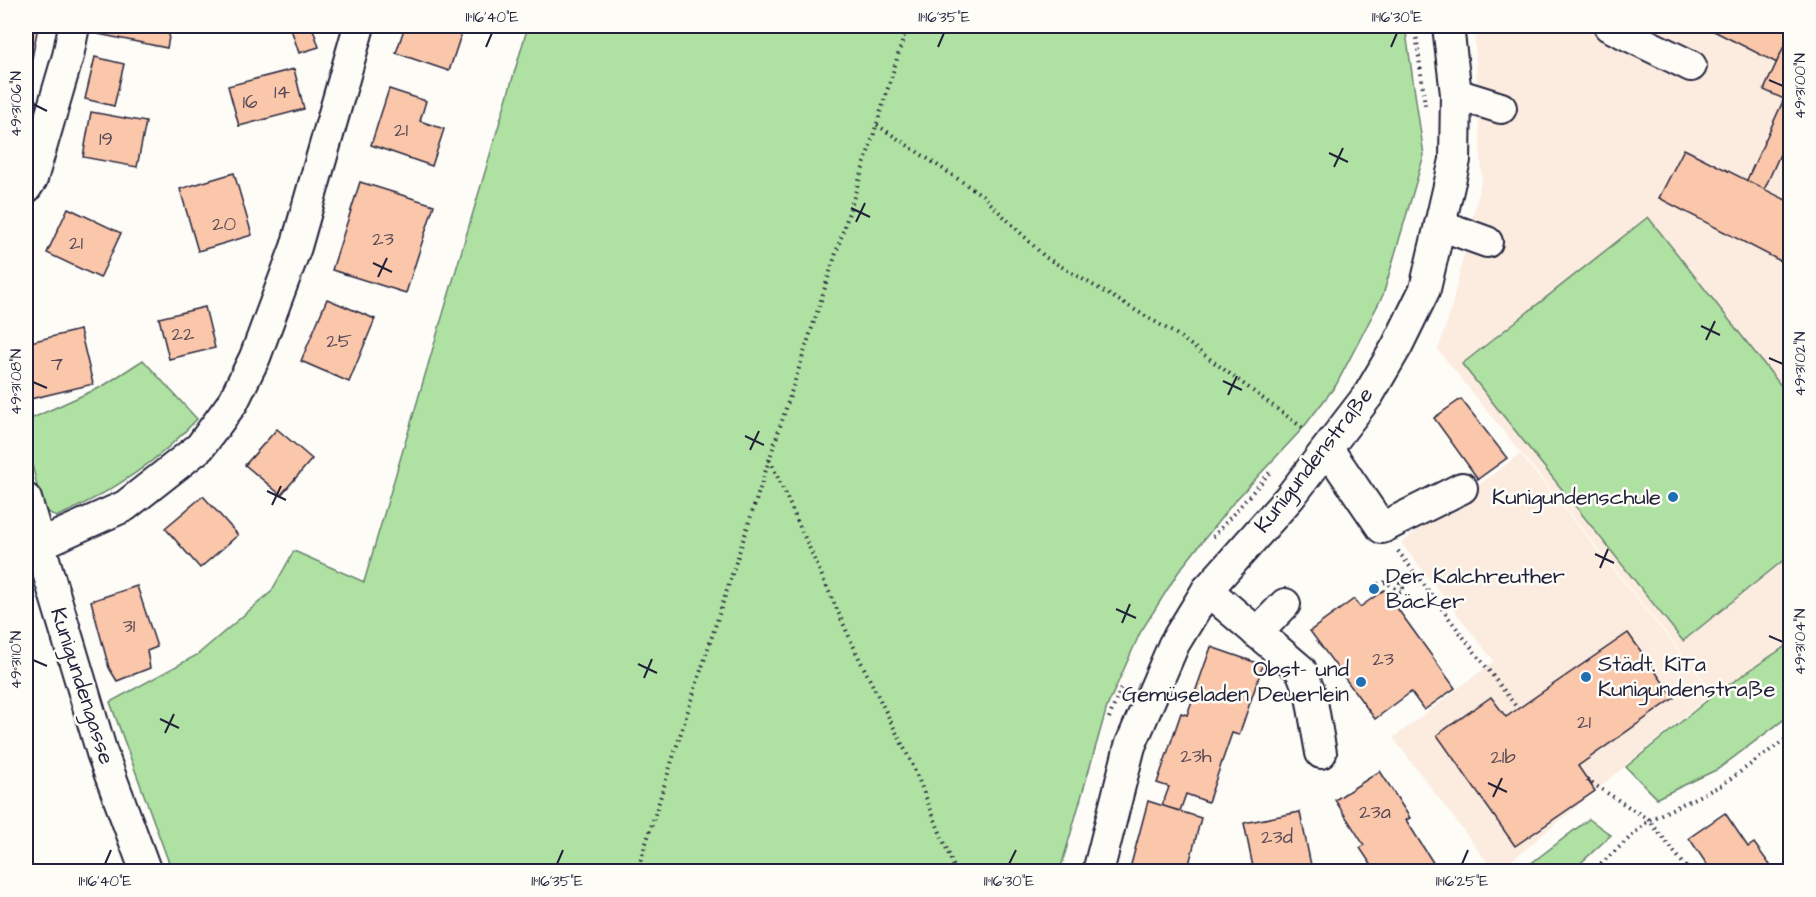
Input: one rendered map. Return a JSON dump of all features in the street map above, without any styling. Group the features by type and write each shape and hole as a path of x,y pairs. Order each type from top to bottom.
{"street":[{"path":"26,188 32,179 62,78 74,26"},
{"path":"38,545 125,506 200,447 233,402 255,357 296,247 359,26"},
{"name":"Kunigundenstraße","path":"1098,872 1130,746 1174,644 1207,590 1290,497 1370,394 1425,290 1455,160 1456,94 1448,26"},
{"path":"1609,26 1691,66"},
{"path":"1456,94 1501,108"},
{"path":"1440,225 1487,242"},
{"path":"1328,449 1382,528 1462,488"},
{"name":"Kunigundengasse","path":"26,499 102,753 146,872"},
{"path":"1207,590 1301,670 1311,696 1321,753"},
{"path":"1257,633 1285,604"}],"path":[{"path":"637,872 716,617 770,460 907,26"},
{"path":"1415,26 1425,110"},
{"path":"877,125 982,195 1045,257 1176,334 1303,428"},
{"path":"770,460 856,652 914,768 956,872"},
{"path":"1210,540 1276,466"},
{"path":"1382,528 1414,574 1518,709"},
{"path":"1378,584 1386,582 1400,592 1403,588 1400,583 1414,574"},
{"path":"1106,728 1126,676"},
{"path":"1592,872 1649,820 1722,785 1791,736"},
{"path":"1587,780 1649,820 1690,872"}],"shaded area":[{"name":"Kunigundenschule","path":"1474,26 1790,26 1790,643 1715,694 1438,350 1451,309 1482,178"},
{"name":"Städt. KiTa Kunigundenstraße","path":"1520,454 1713,693 1499,871 1494,871 1393,738 1494,661 1401,543"}],"green space":[{"path":"528,26 1405,26 1424,155 1383,295 1336,385 1303,428 1233,503 1179,571 1140,633 1107,707 1060,871 172,871 110,702 197,655 271,592 294,551 364,582"},
{"path":"1648,217 1790,397 1790,555 1683,641 1462,364"},
{"path":"143,360 197,419 166,450 132,475 96,498 56,517 42,508 26,438 26,421 103,386"},
{"path":"1790,643 1790,715 1718,769 1657,798 1626,767 1715,694"},
{"path":"1589,819 1611,835 1572,871 1521,871"}],"building":[{"path":"26,26 38,26 29,75 26,75"},
{"path":"100,26 171,26 167,48 98,34"},
{"path":"290,26 312,26 319,47 299,53"},
{"path":"405,26 453,26 463,29 449,71 396,53"},
{"path":"1704,26 1790,26 1790,33 1777,63"},
{"path":"1790,33 1790,132 1764,190 1746,182 1784,99 1764,90"},
{"path":"95,57 124,64 114,106 85,99"},
{"path":"294,69 304,109 239,126 228,86"},
{"path":"389,89 426,101 420,121 444,129 432,166 371,145"},
{"path":"91,112 146,122 137,167 83,157"},
{"path":"1684,149 1790,202 1790,266 1659,198"},
{"path":"234,173 252,235 198,251 180,189"},
{"path":"360,182 434,205 406,293 332,270"},
{"path":"68,208 121,233 100,278 47,253"},
{"path":"327,299 375,319 349,382 301,361"},
{"path":"205,307 215,348 169,359 159,318"},
{"path":"80,330 93,384 26,400 26,343"},
{"path":"1461,399 1507,458 1478,479 1434,418"},
{"path":"277,429 312,459 281,495 245,465"},
{"path":"203,496 238,535 200,568 165,528"},
{"path":"137,586 157,647 147,651 150,668 117,681 109,668 91,601"},
{"path":"1384,590 1455,688 1424,710 1411,692 1375,719 1310,631 1354,599 1360,607"},
{"path":"1628,633 1674,698 1578,766 1595,791 1515,846 1437,735 1491,697 1506,717"},
{"path":"1211,647 1263,665 1239,735 1232,733 1208,802 1186,794 1180,811 1162,806 1169,787 1157,783 1181,713 1187,715"},
{"path":"1380,771 1410,818 1406,820 1439,872 1376,872 1360,848 1364,845 1335,800"},
{"path":"1148,801 1201,818 1187,872 1129,872"},
{"path":"1300,812 1312,870 1254,872 1244,823"},
{"path":"1725,813 1748,847 1754,843 1775,872 1720,872 1718,869 1712,872 1689,838"}],"place":[{"name":"Kunigundenschule","path":"1673,497"},
{"name":"Der Kalchreuther Bäcker","path":"1374,589"},
{"name":"Städt. KiTa Kunigundenstraße","path":"1586,677"},
{"name":"Obst- und Gemüseladen Deuerlein","path":"1361,682"}]}
